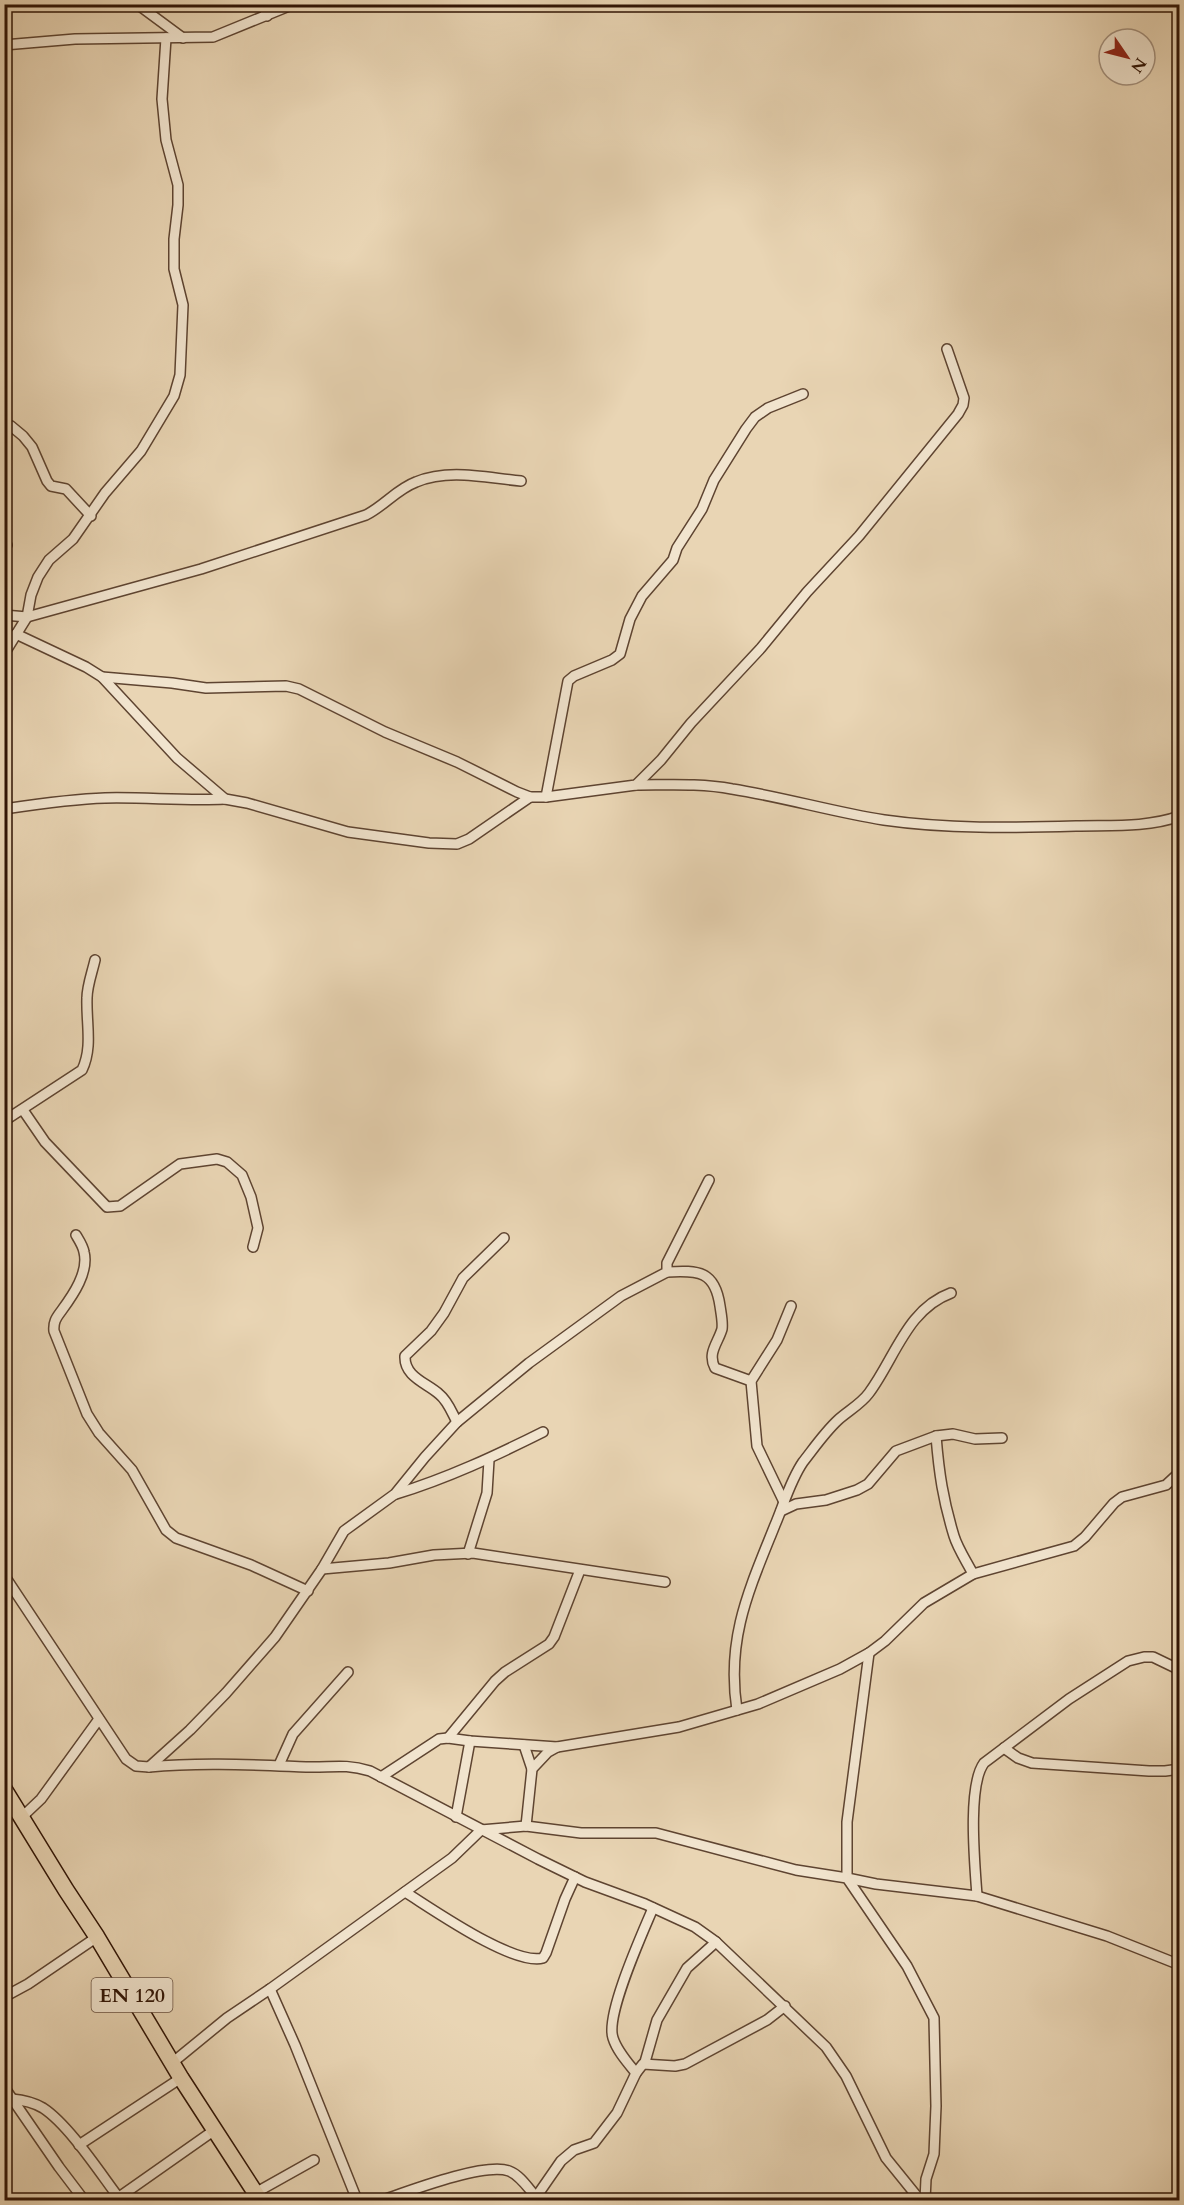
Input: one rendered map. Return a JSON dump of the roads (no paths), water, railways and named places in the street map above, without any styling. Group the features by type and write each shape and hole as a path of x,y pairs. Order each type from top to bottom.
{"main road":[{"name":"EN 120","path":"4,1789 97,1937 181,2078 216,2129 257,2197"}],"street":[{"path":"137,4 183,38"},
{"path":"263,4 267,16"},
{"path":"4,45 75,39 213,38 294,4"},
{"path":"4,654 27,616 30,595 38,577 50,560 73,539 105,493 141,451 174,396 180,375 183,305 174,269 178,185 166,140 162,99 166,38"},
{"path":"636,784 662,760 691,723 761,648 807,592 859,536 958,414 964,398 946,349"},
{"path":"546,797 568,681 620,654 630,619 642,596 673,560 677,548 702,509 714,480 746,429 755,417 768,408 803,394"},
{"path":"4,425 11,426 32,447 51,486 66,489 91,516"},
{"path":"4,615 27,616 201,569 366,515 377,510 416,482 441,474 521,481"},
{"path":"16,634 86,667 102,678 177,758 225,799"},
{"path":"102,678 206,688 286,686 298,689 385,732 457,762 530,797 546,797 636,784 699,785 732,789 886,820 1029,829 1155,824 1179,816"},
{"path":"4,809 107,798 186,801 225,799 348,832 429,843 457,844 469,839 530,797"},
{"path":"4,1121 82,1070 87,1060 89,1047 87,996 95,960"},
{"path":"23,1110 45,1142 106,1207 120,1206 180,1164 217,1159 227,1162 242,1175 251,1197 258,1228 253,1247"},
{"path":"667,1272 667,1263 709,1180"},
{"path":"76,1235 84,1252 85,1262 76,1290 53,1324 87,1414 99,1433 132,1470 166,1530 176,1538 251,1565 308,1591"},
{"path":"457,1422 440,1394 414,1377 407,1368 405,1356 444,1313 463,1278 504,1238"},
{"path":"149,1767 226,1693 275,1637 308,1591 344,1531 395,1494 457,1422 529,1363 621,1296 667,1272 691,1271 708,1277 717,1289 722,1325 713,1348 714,1368 751,1381"},
{"path":"737,1710 733,1664 741,1616 757,1567 801,1465 830,1428 867,1396 888,1365 913,1319 936,1298 951,1293"},
{"path":"782,1506 757,1446 751,1381 777,1340 791,1306"},
{"path":"395,1494 489,1460 543,1432"},
{"path":"782,1506 826,1500 857,1490 868,1484 896,1451 936,1436 953,1434 975,1439 1002,1438"},
{"path":"936,1436 945,1508 954,1538 973,1574"},
{"path":"468,1554 487,1493 489,1460"},
{"path":"381,1777 432,1742 448,1738 470,1742 557,1747 679,1727 758,1704 830,1673 869,1653 885,1641 924,1603 973,1574 1074,1546 1122,1497 1166,1485 1179,1472"},
{"path":"322,1569 389,1563 434,1555 468,1554 665,1582"},
{"path":"448,1738 495,1681 549,1644 554,1637 580,1570"},
{"path":"4,1575 126,1759 136,1766 310,1767 350,1765 381,1777 575,1877 695,1927 716,1942 826,2047 846,2076 886,2158 920,2200"},
{"path":"869,1653 847,1822 847,1878 908,1966 934,2018 936,2094 934,2154 926,2179 925,2200"},
{"path":"977,1896 975,1855 977,1781 979,1770 984,1763 1070,1699 1128,1661 1153,1657 1179,1670"},
{"path":"279,1766 292,1734 348,1672"},
{"path":"22,1817 48,1790 99,1719"},
{"path":"456,1817 470,1742"},
{"path":"524,1745 532,1769 526,1826"},
{"path":"532,1769 548,1752 557,1747"},
{"path":"1004,1748 1018,1758 1032,1763 1149,1771 1179,1769"},
{"path":"172,2063 227,2018 452,1858 481,1830 526,1826 581,1833 656,1833 796,1870 876,1884 977,1896 1107,1936 1179,1965"},
{"path":"405,1892 480,1939 512,1953 538,1959 543,1958 546,1953 575,1877"},
{"path":"636,2073 619,2050 612,2031 619,1998 653,1908"},
{"path":"4,1997 28,1984 97,1937"},
{"path":"383,2200 488,2169 506,2170 516,2174 535,2199 561,2161 574,2150 594,2143 617,2113 636,2073 645,2062 657,2020 687,1968 716,1942"},
{"path":"270,1989 357,2200"},
{"path":"645,2062 668,2066 685,2064 767,2020 784,2006"},
{"path":"79,2145 181,2078"},
{"path":"5,2089 84,2200"},
{"path":"12,2099 28,2101 44,2109 79,2145 117,2199 216,2129"},
{"path":"257,2197 314,2160"}]}
